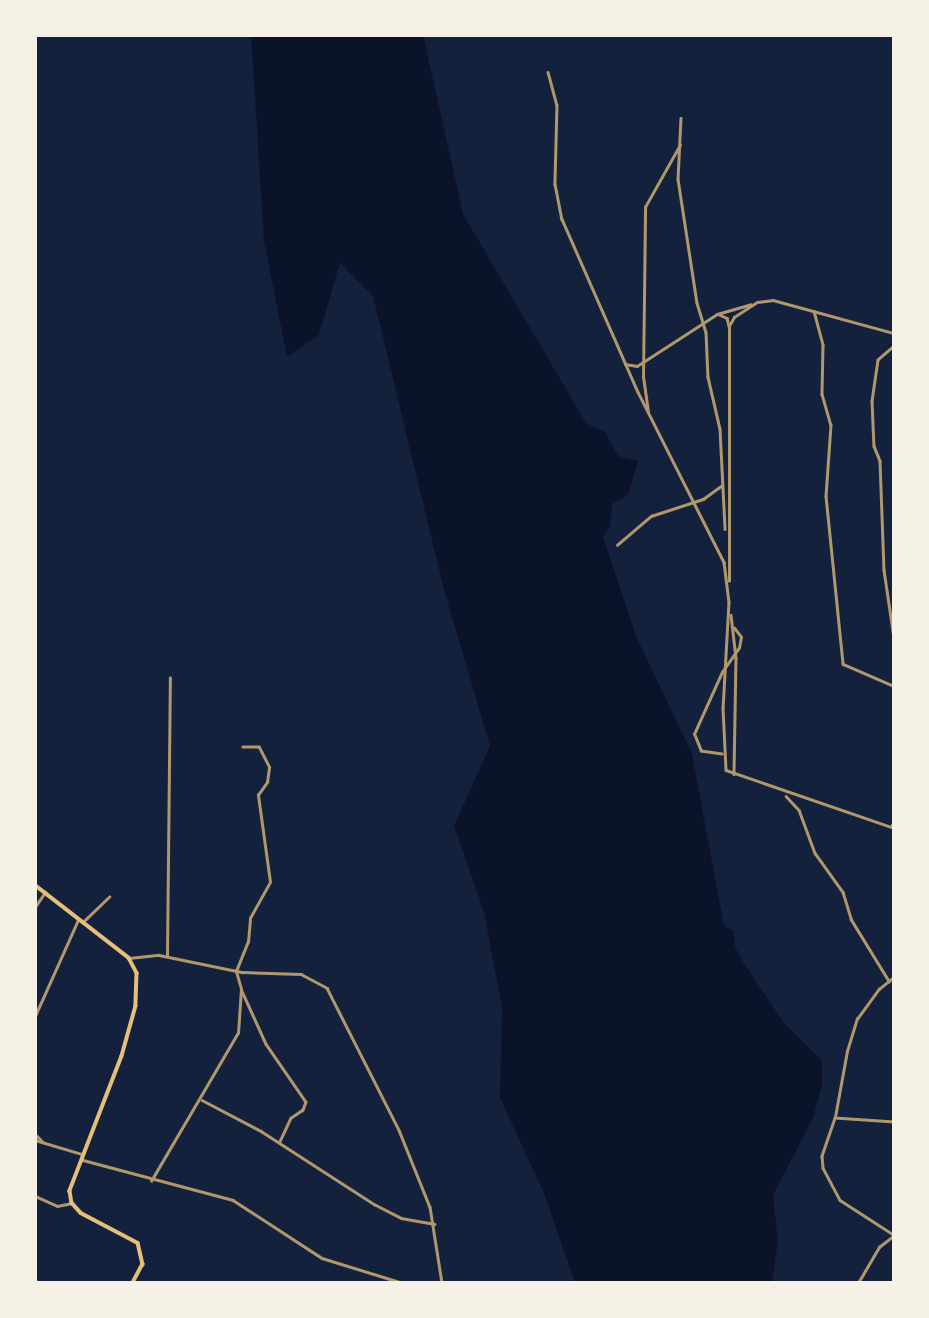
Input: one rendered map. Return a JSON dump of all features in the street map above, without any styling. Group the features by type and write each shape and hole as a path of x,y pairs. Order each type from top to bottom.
{"main road":[{"path":"35,886 79,917 129,958 137,973 136,1006 117,1073 81,1157 70,1191 72,1203 80,1213 138,1243 143,1264 133,1283"}],"street":[{"path":"548,72 557,105 556,202 648,415 720,549 729,603"},
{"path":"681,118 682,142 678,179 703,324 708,377 720,429 721,485 727,541"},
{"path":"648,415 644,361 645,207 651,190 682,142"},
{"path":"625,364 637,366 717,314 772,300 894,332"},
{"path":"729,326 754,304"},
{"path":"814,311 823,345 822,394 831,425 826,496 844,664 894,686"},
{"path":"717,314 727,318 729,326 727,541 729,603 736,653 734,774"},
{"path":"894,346 878,360 872,401 874,446 880,461 884,570 894,638"},
{"path":"617,545 651,516 710,495 721,485"},
{"path":"723,754 701,751 694,734 727,663 736,653 741,637 731,624"},
{"path":"731,624 723,754 726,771 784,794 893,828 894,821"},
{"path":"167,956 170,678"},
{"path":"243,747 259,747 269,767 267,782 258,796 271,874 250,918 248,942 236,971 241,989 266,1044 306,1102 291,1118 280,1142"},
{"path":"784,794 799,810 815,853 843,892 851,919 889,981"},
{"path":"35,907 45,892"},
{"path":"84,921 109,897"},
{"path":"35,1016 79,917"},
{"path":"129,958 167,956 236,971 301,974 332,993 399,1130 434,1224 442,1283"},
{"path":"858,1283 879,1247 894,1235 849,1208 828,1181 822,1156 835,1118 852,1031 870,999 894,977"},
{"path":"152,1181 202,1100 219,1057 238,1032 241,989"},
{"path":"202,1100 280,1142 374,1204 401,1218 434,1224"},
{"path":"835,1118 894,1122"},
{"path":"35,1133 43,1142"},
{"path":"35,1140 152,1181 233,1200 322,1258 402,1283"},
{"path":"35,1196 57,1206 72,1203"},
{"path":"35,1280 41,1283"}],"water":[{"path":"251,35 423,35 463,214 586,423 605,432 618,456 638,461 628,495 612,504 610,527 603,537 636,636 692,754 724,926 734,931 735,947 743,962 784,1023 822,1061 822,1085 813,1118 773,1195 778,1242 772,1283 575,1283 544,1193 500,1098 502,1007 484,912 454,826 490,746 444,590 373,296 340,263 319,335 287,357 264,241"}]}
